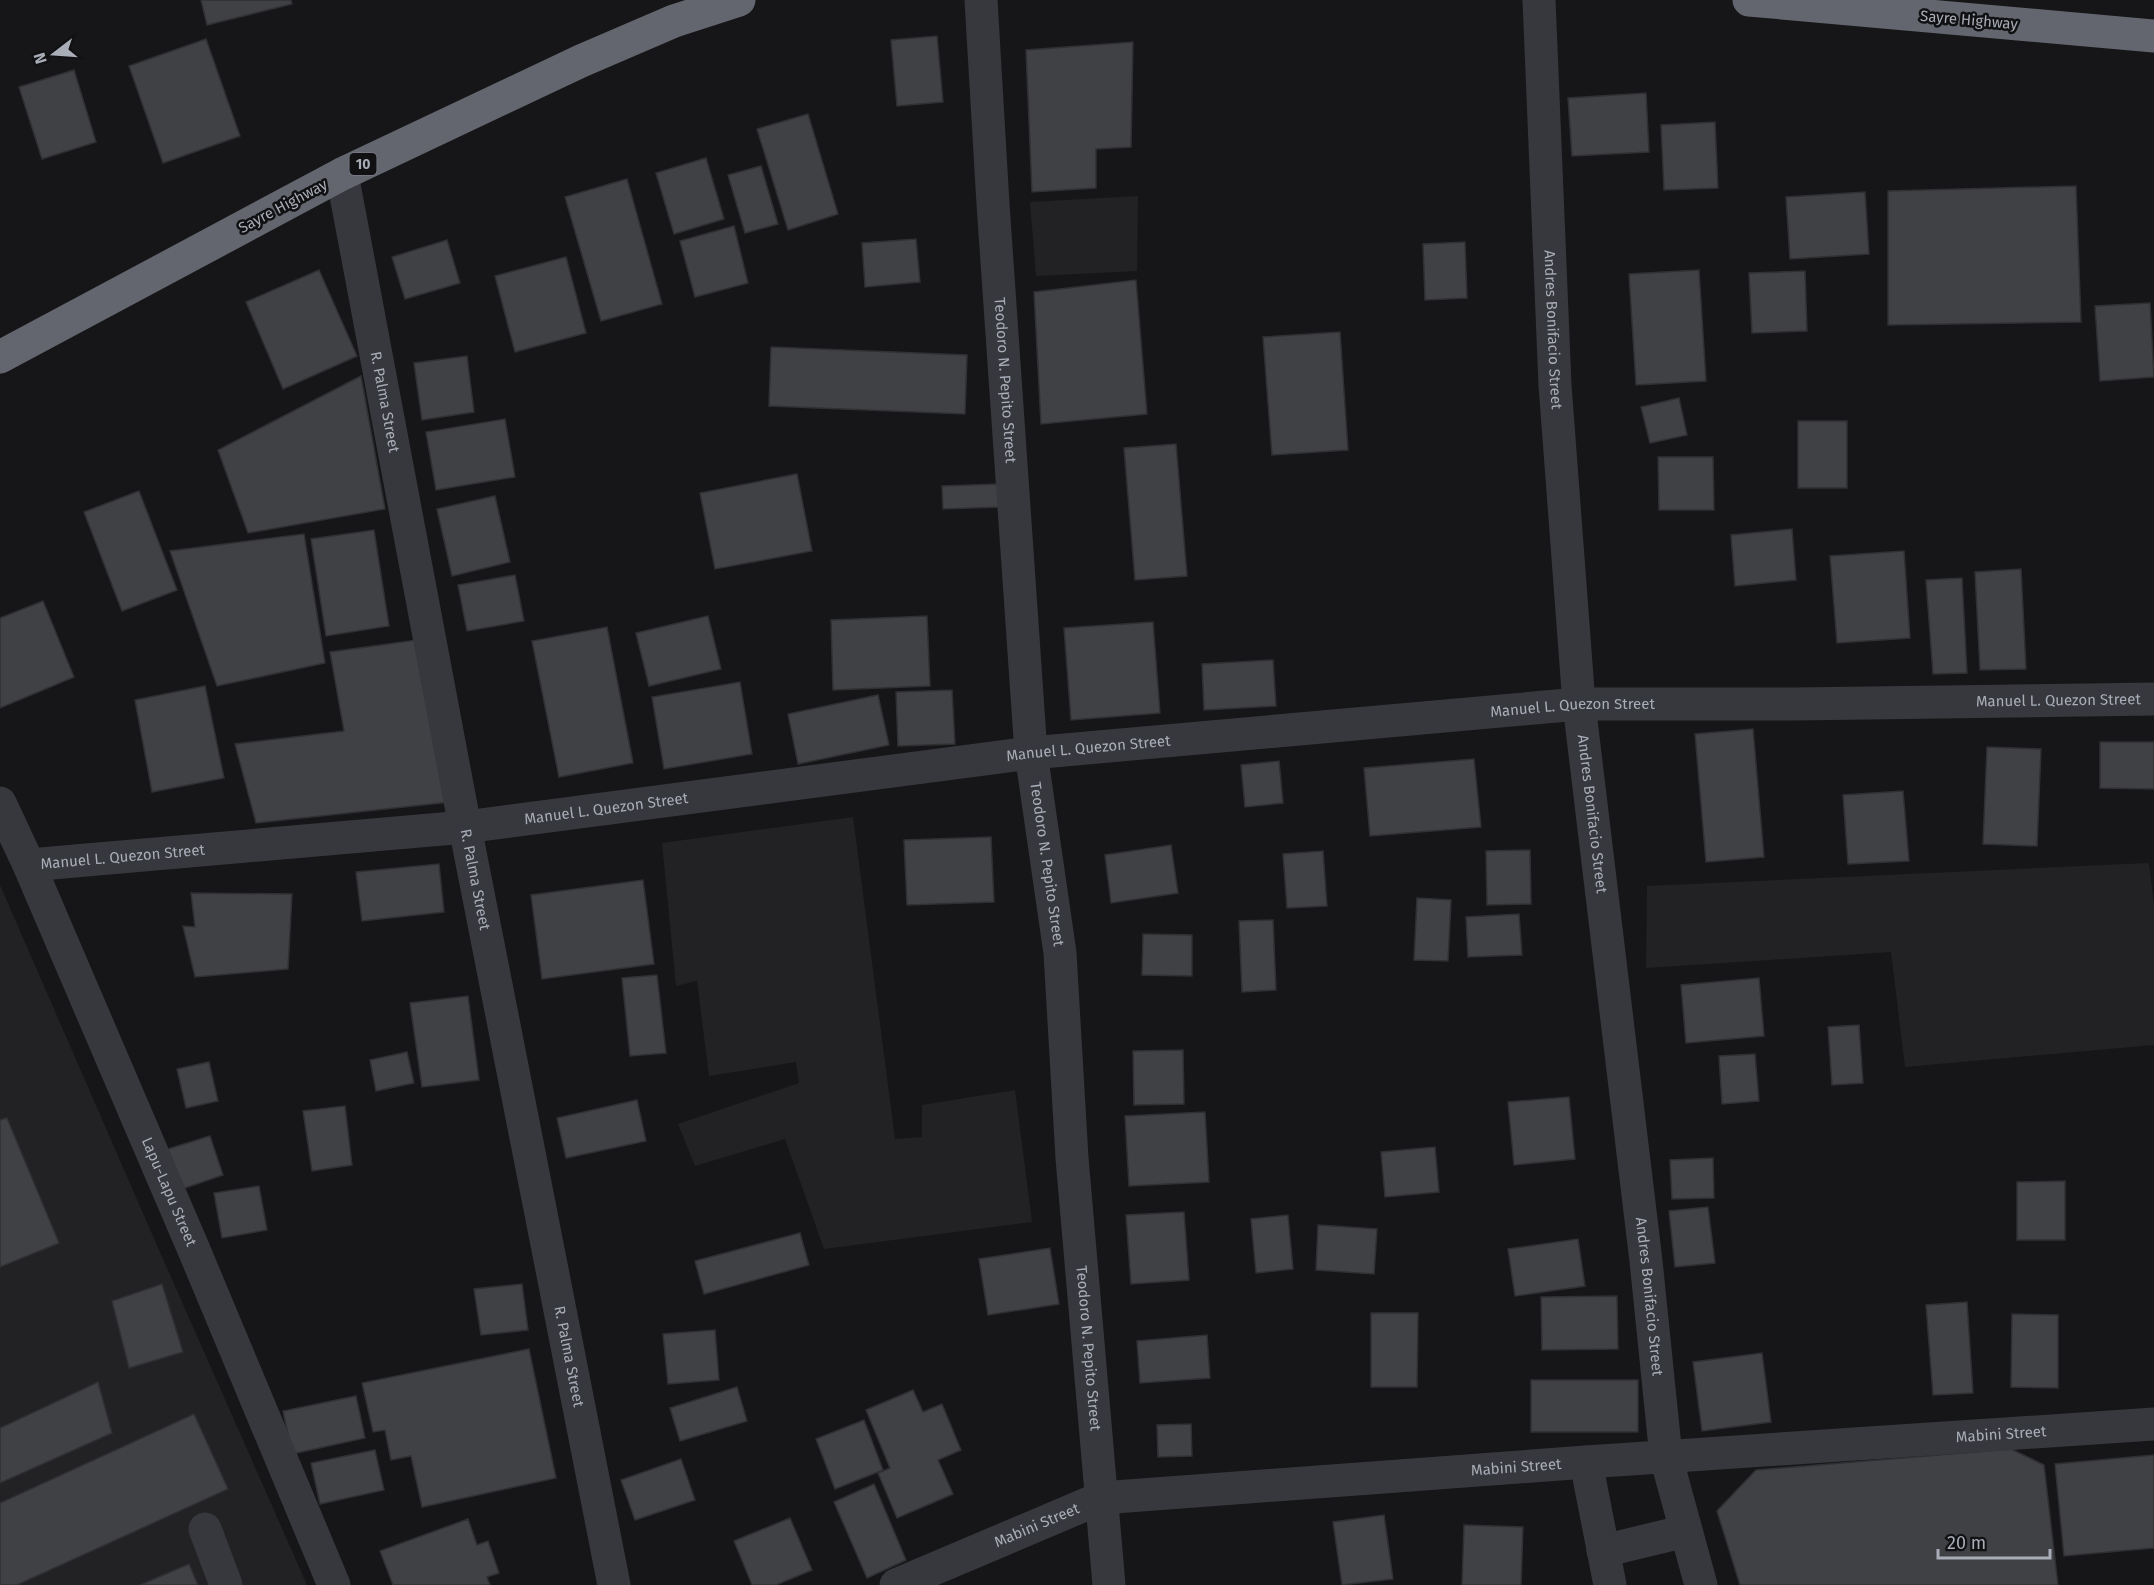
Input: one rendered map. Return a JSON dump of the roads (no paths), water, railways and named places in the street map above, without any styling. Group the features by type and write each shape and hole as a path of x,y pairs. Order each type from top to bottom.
{"highway":[{"name":"Sayre Highway","path":"0,357 342,174 581,61 674,21 739,0"},
{"name":"Sayre Highway","path":"1751,0 2154,36"}],"street":[{"name":"Teodoro N. Pepito Street","path":"981,0 1030,753 1060,953 1072,1158 1109,1585"},
{"name":"Andres Bonifacio Street","path":"1539,0 1555,385 1579,704 1646,1261 1666,1457 1701,1585"},
{"name":"R. Palma Street","path":"342,174 465,827 614,1585"},
{"name":"Manuel L. Quezon Street","path":"29,865 465,827 1030,753 1579,704 2154,699"},
{"name":"Lapu-Lapu Street","path":"0,803 29,865 194,1250 334,1585"},
{"name":"Mabini Street","path":"896,1585 1101,1498 1586,1462 2154,1424"},
{"path":"1586,1462 1610,1585"},
{"path":"205,1529 226,1585"},
{"path":"1603,1551 1686,1531"}]}
